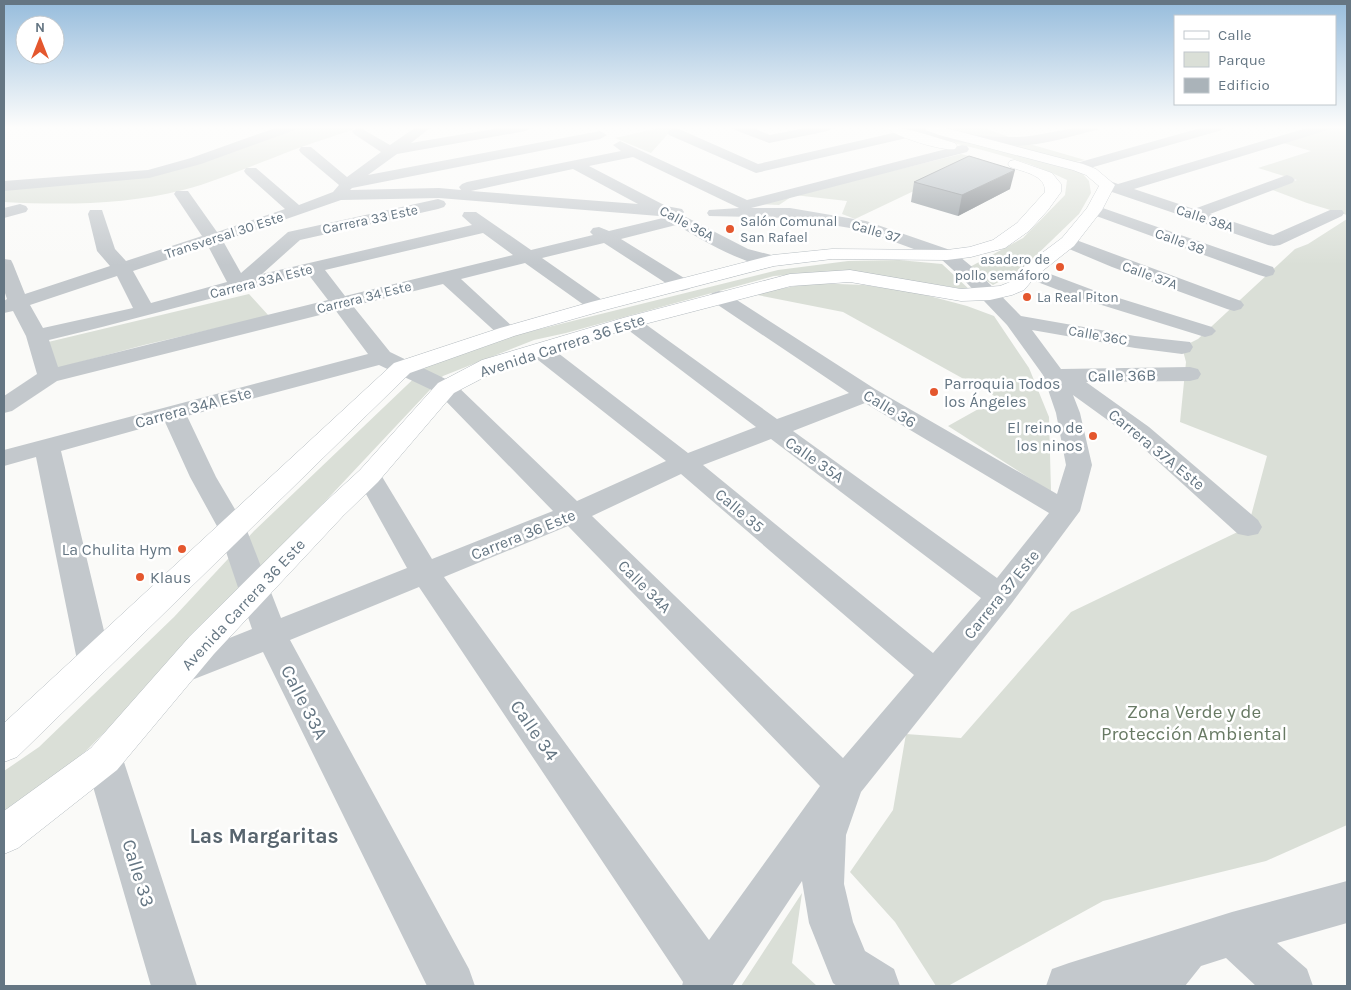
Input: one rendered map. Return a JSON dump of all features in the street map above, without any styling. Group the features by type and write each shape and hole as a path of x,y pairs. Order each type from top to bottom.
{"street":[{"path":"4,186 152,173"},
{"path":"254,173 297,211"},
{"path":"328,173 343,189 444,197 598,306"},
{"name":"Transversal 30 Este","path":"11,305 297,211 343,189 363,173"},
{"path":"343,189 418,173"},
{"name":"Carrera 33 Este","path":"294,236 539,173"},
{"name":"Calle 36A","path":"598,173 692,213 742,253 773,261"},
{"path":"682,173 748,204 755,173"},
{"name":"Carrera 34 Este","path":"4,406 49,376 608,238 692,213 748,204 868,173"},
{"path":"946,254 971,252 999,244 1024,227 1053,192 1053,184 1047,176 1041,173"},
{"path":"1093,173 1112,187 1161,173"},
{"path":"1195,214 1287,180"},
{"name":"Avenida Carrera 36 Este","path":"4,834 104,759 179,672 255,589 369,476 446,388 490,365 630,322 790,280 850,276 960,295 990,294 1016,286 1029,272 1068,242 1112,187"},
{"name":"Calle 38A","path":"1112,187 1274,241 1336,213"},
{"path":"182,194 213,239 238,285 294,236 275,219"},
{"name":"Carrera 33 Este","path":"444,197 476,197 692,213"},
{"path":"554,203 682,285"},
{"path":"4,212 20,209"},
{"name":"Calle 38","path":"1094,210 1266,271"},
{"name":"Calle 37","path":"692,213 790,213 866,226 946,254"},
{"path":"96,214 106,251 122,268 145,311"},
{"name":"Carrera 33A Este","path":"37,336 145,311 238,285 486,227"},
{"name":"Calle 37A","path":"1068,242 1234,306"},
{"name":"Avenida Carrera 36 Este","path":"4,746 232,528 392,363 598,306 773,261 832,254 946,254"},
{"path":"946,254 990,294 1058,376"},
{"path":"4,264 11,305 37,336 49,376"},
{"path":"314,268 392,363 446,388"},
{"path":"1029,272 1086,294 1205,331"},
{"path":"447,277 507,332"},
{"name":"Calle 36","path":"719,298 867,394 1066,511"},
{"name":"Calle 36C","path":"1014,321 1135,342 1182,347"},
{"name":"Calle 35A","path":"630,322 773,430 810,454 1000,596"},
{"name":"Calle 35","path":"542,350 684,463 936,674"},
{"name":"Carrera 34A Este","path":"4,458 173,412 392,363"},
{"name":"Calle 36B","path":"1058,376 1190,374"},
{"name":"Carrera 37 Este","path":"707,982 844,784 1000,596 1066,511 1079,465 1058,376"},
{"name":"Carrera 37A Este","path":"1058,376 1140,432 1248,527"},
{"name":"Calle 34A","path":"446,388 844,784"},
{"name":"Carrera 36 Este","path":"179,672 572,514 684,463 867,394"},
{"name":"Calle 33A","path":"173,412 203,477 232,528 271,635 452,986"},
{"path":"47,446 94,660"},
{"name":"Calle 34","path":"369,476 426,574 707,982"},
{"name":"Calle 33","path":"104,759 174,986"},
{"name":"Carrera 37 Este","path":"844,784 826,835 823,884 831,923 849,966 876,986"},
{"path":"1069,986 1232,934 1347,902"},
{"path":"1232,934 1290,986"},
{"path":"1155,986 1187,948"}],"green space":[{"path":"155,173 232,173 195,187 139,199 94,203 48,204 4,202 4,186 147,176"},
{"path":"883,173 951,173 855,219 842,214 847,201 794,195"},
{"path":"1053,173 1082,173 1089,181 1091,193 1079,214 1021,270 993,285 968,268 1023,238 1065,195 1067,180"},
{"path":"1275,173 1347,173 1347,215 1270,189 1297,180"},
{"path":"794,195 779,205 758,204"},
{"name":"Zona Verde y de Protección Ambiental","path":"1347,219 1347,825 1266,861 1103,901 948,986 936,986 895,922 850,872 893,810 906,734 961,738 1071,612 1248,527 1267,456 1180,422 1186,362 1182,347 1198,339 1295,249 1308,244"},
{"path":"899,260 942,264 970,290 849,271 774,276 534,340 443,376 194,641 87,750 4,820 4,771 39,747 174,617 254,531 427,366 508,337 778,270 848,261"},
{"path":"812,283 864,285 918,293 967,306 994,316 1029,368 1049,417 1051,492 948,426 998,398 843,312 752,294"},
{"path":"249,294 269,316 144,345 54,369 44,343"},
{"path":"802,893 792,963 817,986 741,986"}],"building":[{"path":"933,173 1008,173 962,195 914,182"}],"place":[{"name":"Salón Comunal San Rafael","path":"730,229"},
{"name":"asadero de pollo semáforo","path":"1060,267"},
{"name":"La Real Piton","path":"1027,297"},
{"name":"Parroquia Todos los Ángeles","path":"934,392"},
{"name":"El reino de los ninos","path":"1093,436"},
{"name":"La Chulita Hym","path":"182,549"},
{"name":"Klaus","path":"140,577"}],"district":[{"name":"Las Margaritas","path":"264,836"}]}
